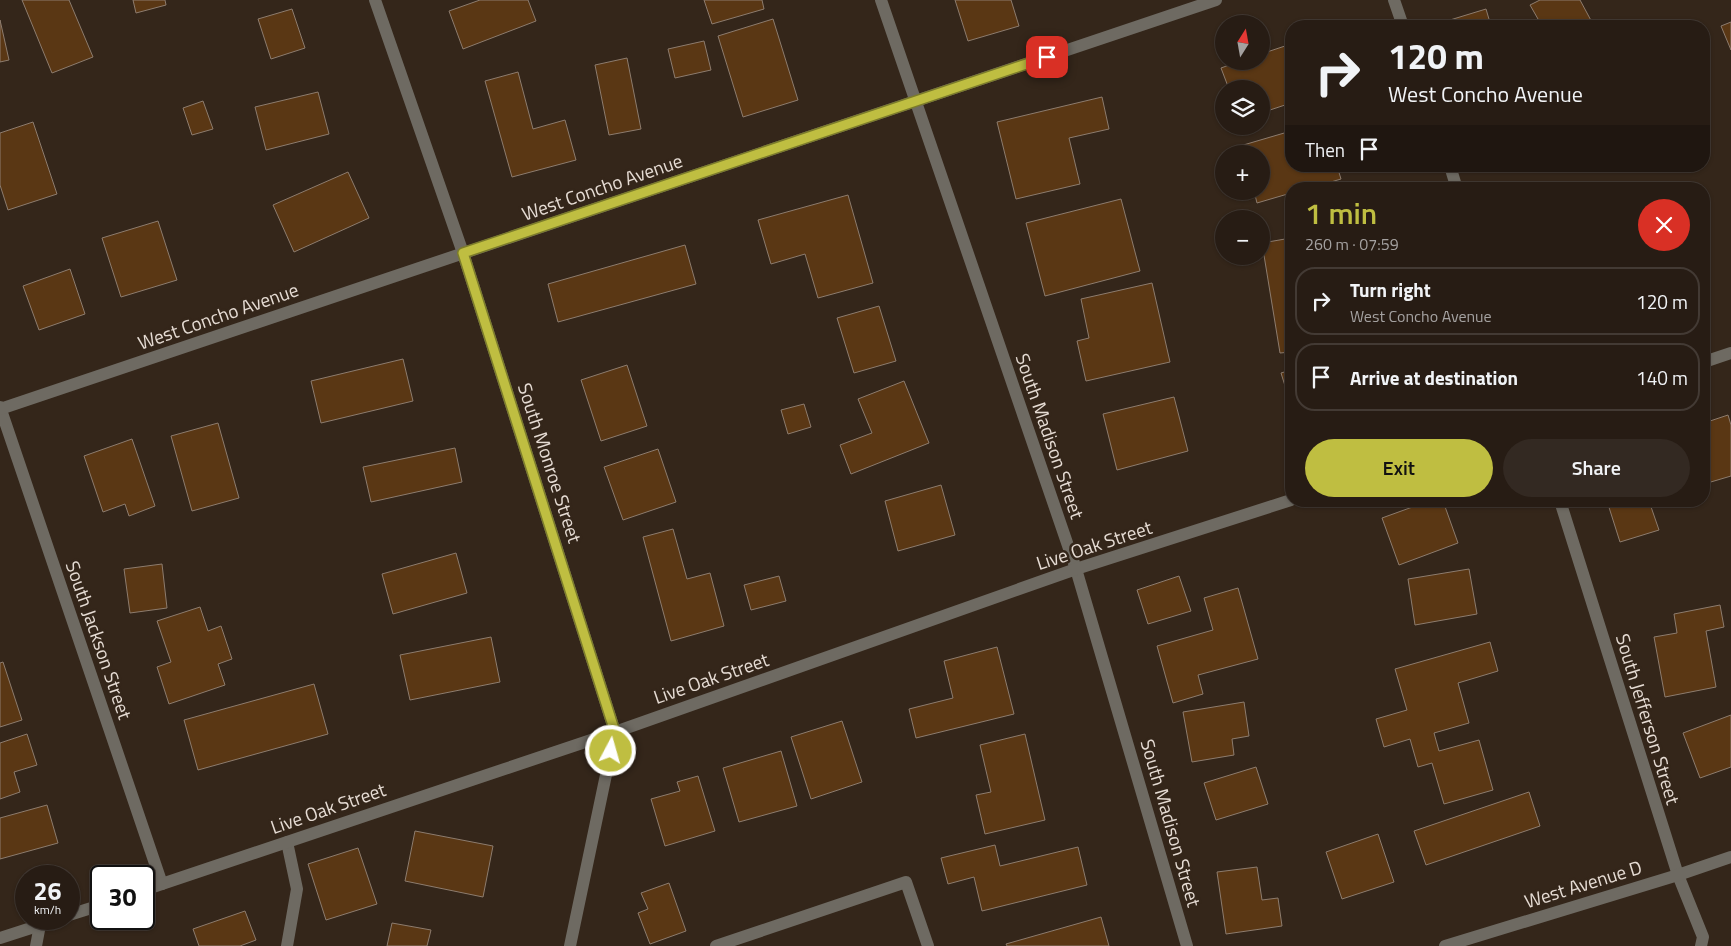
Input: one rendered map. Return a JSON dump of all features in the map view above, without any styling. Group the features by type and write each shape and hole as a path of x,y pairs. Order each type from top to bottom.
{"street":[{"name":"South Monroe Street","path":"375,0 463,253 615,732 570,946"},
{"name":"South Madison Street","path":"881,0 1076,569 1187,946"},
{"name":"West Concho Avenue","path":"0,408 1216,0"},
{"path":"1394,0 1401,20"},
{"path":"1710,360 1731,353"},
{"name":"South Jackson Street","path":"0,408 162,884"},
{"name":"Live Oak Street","path":"155,886 615,732 1076,569 1285,502"},
{"name":"South Jefferson Street","path":"1562,507 1678,875 1703,937 1701,946"},
{"path":"287,842 297,890 287,946"},
{"name":"West Avenue D","path":"1445,946 1731,857"},
{"path":"716,946 906,882 928,946"},
{"path":"0,938 25,930"},
{"path":"36,946 39,930"}],"building":[{"path":"22,0 69,0 93,57 52,73"},
{"path":"133,0 165,0 166,5 136,13"},
{"path":"480,0 528,0 536,21 463,49 449,11"},
{"path":"704,0 762,0 764,9 712,24"},
{"path":"955,0 1011,0 1019,26 968,41"},
{"path":"1540,0 1580,0 1591,20 1539,20 1530,5"},
{"path":"292,9 305,48 271,59 258,19"},
{"path":"1486,9 1489,20 1450,20"},
{"path":"773,19 798,100 743,117 718,36"},
{"path":"0,20 9,60 0,62"},
{"path":"1731,22 1731,50 1721,26"},
{"path":"704,41 711,70 675,78 668,49"},
{"path":"1285,46 1285,105 1270,110 1270,80 1226,80 1222,70 1270,70 1270,51"},
{"path":"627,58 641,129 609,135 595,65"},
{"path":"518,72 533,129 565,120 576,160 512,177 485,81"},
{"path":"318,92 329,134 266,150 255,107"},
{"path":"1102,97 1109,129 1069,138 1080,184 1016,199 997,122"},
{"path":"203,101 213,129 192,135 183,108"},
{"path":"33,122 57,194 8,210 0,185 0,133"},
{"path":"1285,133 1285,172 1339,172 1341,179 1331,182 1285,182 1285,195 1270,199 1270,145 1243,145"},
{"path":"348,172 369,218 294,252 273,205"},
{"path":"848,195 873,283 818,298 805,254 771,264 758,220"},
{"path":"1121,199 1140,271 1045,296 1026,223"},
{"path":"1256,200 1267,200 1257,203"},
{"path":"158,221 177,280 121,297 102,238"},
{"path":"1285,239 1285,353 1280,353 1266,265 1270,265 1270,242"},
{"path":"685,245 696,284 558,322 548,284"},
{"path":"70,269 85,314 39,330 23,286"},
{"path":"1152,283 1170,362 1086,381 1077,341 1089,338 1081,299"},
{"path":"879,306 896,361 854,373 837,318"},
{"path":"403,359 413,401 321,423 311,381"},
{"path":"627,365 647,426 601,441 581,380"},
{"path":"1285,372 1285,386 1281,373"},
{"path":"904,381 929,443 851,474 840,445 872,433 858,399"},
{"path":"1174,397 1188,451 1117,470 1103,414"},
{"path":"804,404 811,427 788,434 781,410"},
{"path":"1728,415 1731,425 1731,476 1710,482 1710,421"},
{"path":"218,423 239,498 192,511 171,436"},
{"path":"132,439 155,506 129,516 125,504 103,512 84,456"},
{"path":"455,448 462,482 371,502 363,467"},
{"path":"658,449 676,502 623,520 604,467"},
{"path":"941,485 955,535 898,551 885,501"},
{"path":"1412,507 1445,507 1458,543 1399,565 1382,518"},
{"path":"1609,507 1651,507 1659,530 1620,542"},
{"path":"673,529 687,579 710,573 724,626 671,641 643,537"},
{"path":"456,553 467,593 393,614 382,574"},
{"path":"162,564 167,608 130,613 124,569"},
{"path":"1469,569 1477,614 1415,625 1408,579"},
{"path":"779,576 786,601 751,610 744,585"},
{"path":"1179,576 1191,611 1148,624 1137,590"},
{"path":"1238,588 1258,659 1198,675 1203,694 1173,703 1157,646 1213,630 1204,598"},
{"path":"1720,605 1724,627 1706,631 1716,687 1665,697 1654,637 1677,633 1674,614"},
{"path":"200,607 208,631 221,626 232,659 218,664 225,685 169,704 157,667 171,662 157,621"},
{"path":"491,637 500,682 410,700 400,655"},
{"path":"1490,642 1498,671 1458,683 1469,723 1434,733 1439,751 1479,740 1493,790 1444,804 1432,763 1418,767 1410,739 1384,747 1376,719 1407,710 1395,669"},
{"path":"997,647 1014,714 916,738 909,709 953,698 944,661"},
{"path":"3,662 22,720 0,727 0,663"},
{"path":"314,684 328,734 198,770 184,720"},
{"path":"1244,702 1249,736 1232,739 1234,755 1192,762 1183,712"},
{"path":"1731,715 1731,767 1700,778 1683,733"},
{"path":"842,721 862,782 811,799 791,737"},
{"path":"27,734 37,765 14,772 20,792 0,799 0,743"},
{"path":"1025,734 1045,820 985,834 976,795 991,792 980,745"},
{"path":"781,751 797,806 739,822 723,768"},
{"path":"1256,767 1268,804 1216,820 1204,783"},
{"path":"698,776 715,831 665,846 651,799 680,791 677,782"},
{"path":"1529,792 1540,826 1426,865 1414,831"},
{"path":"47,805 58,843 0,859 0,818"},
{"path":"415,831 493,846 483,897 405,881"},
{"path":"1378,834 1394,882 1342,899 1326,852"},
{"path":"995,845 1000,866 1078,847 1087,885 982,911 974,877 948,884 941,858"},
{"path":"358,848 377,904 326,920 308,864"},
{"path":"1257,867 1262,900 1278,898 1282,926 1226,934 1217,872"},
{"path":"669,883 686,931 650,944 638,913 648,909 641,893"},
{"path":"245,911 256,940 240,946 199,946 193,929"},
{"path":"1101,917 1109,946 1007,946 1006,944"},
{"path":"392,923 431,930 427,946 387,946"}],"route":[{"path":"611,751 615,732 463,253 1047,57"}]}
